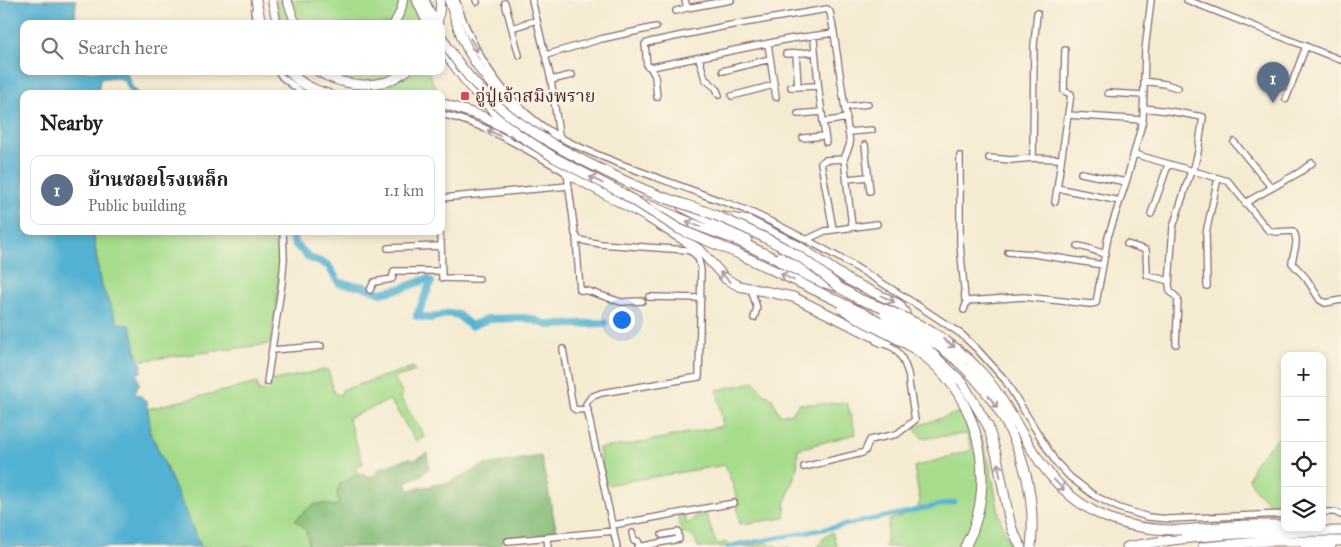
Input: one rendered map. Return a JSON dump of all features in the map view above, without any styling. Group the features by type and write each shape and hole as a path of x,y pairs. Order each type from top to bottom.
{"highway":[{"path":"255,0 260,20"},
{"path":"417,0 426,20"},
{"path":"424,0 434,20"},
{"path":"450,0 467,47 482,72 513,108 552,145"},
{"path":"445,42 463,69 488,97 520,124 552,145 792,262 819,281 840,288"},
{"path":"445,52 471,88 516,133"},
{"path":"292,75 315,90"},
{"path":"445,104 484,117 516,133 568,165 622,193 679,229 740,254 905,334 925,347 962,382 988,426 997,457 1009,518 1021,547"},
{"path":"567,173 647,217 689,243 705,255 726,279 739,286 793,297 870,334 885,340 892,338 905,316 905,313 898,304 844,277 800,247 753,223 717,216"},
{"path":"664,198 717,216 796,254 840,288 922,335 944,350 966,369 994,401 1009,427 1025,470 1030,487 1032,511 1030,547"},
{"path":"826,297 856,317 918,351 941,371 963,402 978,440 982,481 982,494 977,518 965,547"},
{"path":"859,299 894,312 926,328 956,348 981,372 1002,399 1034,452 1054,480 1069,495 1100,515 1133,527 1159,530 1245,525 1281,526"},
{"path":"1326,528 1341,530"},
{"path":"1127,547 1166,540 1231,534 1341,530"},
{"path":"1203,547 1269,541 1341,543"},
{"path":"1305,547 1341,543"}],"main road":[{"path":"272,0 276,20"},
{"path":"287,0 296,20"},
{"path":"396,20 403,0"},
{"path":"437,20 440,0"},
{"path":"325,75 339,82 358,85 387,81 399,75"}],"street":[{"path":"255,0 256,20"},
{"path":"456,0 471,41 495,80 514,102 542,125 556,140 556,145 551,152 534,154"},
{"path":"532,0 551,80 559,136"},
{"path":"685,0 687,8"},
{"path":"676,11 731,0"},
{"path":"967,301 1024,297 1096,303 1108,237 1143,120 1145,50 1151,0"},
{"path":"1187,0 1341,60"},
{"path":"504,3 519,55"},
{"path":"657,96 655,76 646,64 646,44 726,26 827,9 830,12 834,33 849,132 850,144 844,159 852,226"},
{"path":"1033,158 1034,45 1037,13"},
{"path":"512,28 537,20"},
{"path":"546,55 601,39 656,27"},
{"path":"650,67 834,33"},
{"path":"803,138 825,139 814,40"},
{"path":"768,44 776,97"},
{"path":"1286,99 1306,46"},
{"path":"1055,202 1071,94 1064,90 1065,50"},
{"path":"786,54 815,52"},
{"path":"796,53 798,87"},
{"path":"699,58 705,79 716,88 719,95"},
{"path":"723,71 770,58"},
{"path":"283,75 299,90"},
{"path":"551,80 572,75"},
{"path":"1144,81 1178,88"},
{"path":"732,96 774,85"},
{"path":"791,88 818,86"},
{"path":"1108,93 1144,95"},
{"path":"845,107 868,104"},
{"path":"1144,108 1203,117 1198,152 1173,226 1169,281 1170,291 1178,297 1176,344"},
{"path":"798,114 821,112"},
{"path":"445,115 474,124 567,173"},
{"path":"1068,115 1143,120"},
{"path":"823,122 847,118"},
{"path":"542,125 574,145 643,173 753,213 834,254 961,334 1005,380 1055,461 1070,478 1095,496 1119,508 1142,515 1169,519 1281,514"},
{"path":"849,132 872,130"},
{"path":"1234,142 1272,188"},
{"path":"574,145 567,173 576,238 580,290 621,302 642,301"},
{"path":"865,145 870,191"},
{"path":"1134,154 1228,182 1268,230 1278,232 1293,231 1296,241 1292,263 1306,278 1323,303 1341,300"},
{"path":"960,156 960,244 964,296 967,301 964,310"},
{"path":"989,158 1011,160 1033,158 1061,159"},
{"path":"833,230 821,163 825,160 844,159"},
{"path":"1245,204 1312,163"},
{"path":"1151,214 1168,165"},
{"path":"1081,174 1126,182"},
{"path":"847,179 868,177"},
{"path":"1207,286 1206,233 1218,178"},
{"path":"445,198 568,186"},
{"path":"1057,188 1120,201"},
{"path":"806,240 820,232 877,224"},
{"path":"267,382 282,283 283,235"},
{"path":"440,235 441,276 444,278 479,279"},
{"path":"576,238 584,242 692,252 699,258 701,270 699,377 601,393 591,397 586,404 617,547"},
{"path":"1127,244 1146,250 1147,275 1169,281"},
{"path":"388,248 441,246"},
{"path":"1078,246 1106,254"},
{"path":"1008,252 1034,254 1103,265"},
{"path":"371,287 376,281 391,280 395,271 441,271"},
{"path":"751,289 757,308 754,318"},
{"path":"649,297 700,298"},
{"path":"804,467 865,452 870,440 897,434 915,420 909,386 910,378 901,357 894,348 878,342 870,334"},
{"path":"272,350 322,346"},
{"path":"563,349 573,408 576,410 588,408"},
{"path":"508,541 547,538 613,528 734,503"},
{"path":"1326,512 1335,512 1341,515"},
{"path":"632,533 634,541 638,541 639,547 679,538 678,532 662,535"},
{"path":"547,538 548,547"},
{"path":"524,540 524,547"}],"green space":[{"path":"276,0 433,0 428,20 280,20"},
{"path":"333,75 430,75 437,90 391,90 361,84"},
{"path":"94,235 280,236 278,290 270,344 138,361 131,327 120,324 117,321 100,282"},
{"path":"413,367 415,371 394,378 403,394 400,397 425,437 416,441 390,400 348,418 363,464 355,466 359,475 340,484 337,493 339,504 333,506 324,503 296,520 306,531 308,547 201,547 151,433 149,433 147,409 257,383 259,392 270,389 270,381 328,369 334,393 340,395 342,390"},
{"path":"754,382 765,395 771,397 780,415 792,413 799,404 847,403 856,434 798,449 797,469 786,500 784,518 740,524 735,491 725,465 605,485 599,448 628,445 723,426 717,390"},
{"path":"967,410 989,461 1000,518 1010,547 885,547 889,520 917,510 920,501 914,467 972,450 967,434 922,438 913,427"},
{"path":"1281,435 1281,512 1279,512 1256,491 1249,479 1255,462"},
{"path":"427,453 429,468 422,475 407,481 409,490 450,482 484,465 541,456 557,533 506,538 502,541 502,547 308,547 306,531 295,520 308,508 316,504 333,506 339,504 337,493 340,484 352,477 373,476 380,468 409,458 414,460"},
{"path":"684,514 686,524 694,520 694,517 706,514 715,541 719,544 726,542 729,545 743,541 747,546 766,543 780,547 698,547 692,536 681,534 678,515"},
{"path":"832,532 837,547 818,547 824,538"}],"water":[{"path":"0,0 76,0 75,20 20,20 20,75 128,75 135,90 129,90 123,81 111,78 100,79 99,90 20,90 20,235 94,235 100,282 117,321 120,324 131,327 138,361 142,364 141,372 137,373 139,384 135,394 141,396 147,402 149,433 151,433 201,547 0,547"}],"waterway":[{"path":"291,235 295,244 310,258 328,265 339,283 365,287 381,293 403,288 427,279 431,282 417,316 431,318 450,313 458,315 471,326 488,319 521,318 531,319 548,325 604,323"},
{"path":"728,547 955,502"}],"place":[{"name":"อู่ปู่เจ้าสมิงพราย","path":"465,96"},
{"name":"บ้านซอยโรงเหล็ก","path":"1273,103"}]}
